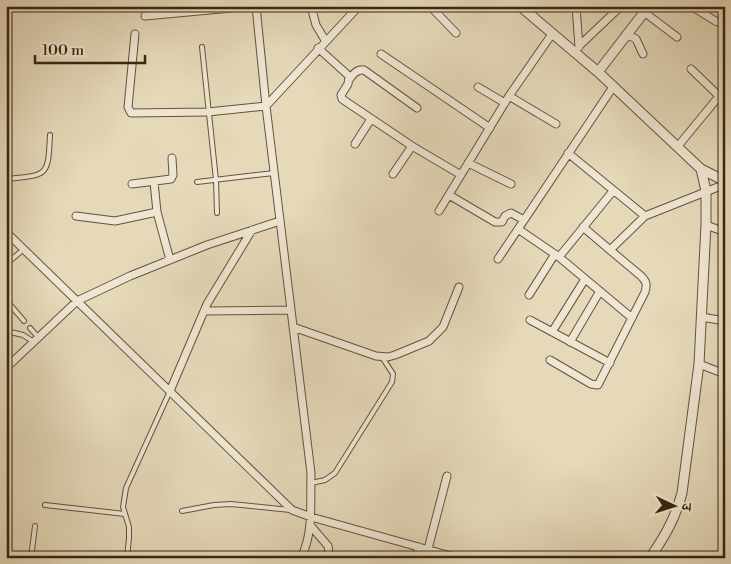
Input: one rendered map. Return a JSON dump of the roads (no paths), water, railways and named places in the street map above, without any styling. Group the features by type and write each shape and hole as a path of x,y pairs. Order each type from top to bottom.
{"street":[{"path":"146,16 254,6 310,483 311,517 308,538 301,558"},
{"path":"311,6 316,25 325,40"},
{"path":"135,34 128,107 131,113 208,112 266,106 358,6"},
{"path":"430,6 456,33"},
{"path":"520,6 607,81 702,169 721,184 645,216 610,250"},
{"path":"576,6 580,45"},
{"path":"691,6 717,22 725,22"},
{"path":"575,54 580,45 618,8"},
{"path":"498,259 568,153 607,81 626,34 646,9 677,37"},
{"path":"439,211 505,103 552,34"},
{"path":"626,34 636,39 642,54"},
{"path":"318,48 346,73 349,80"},
{"path":"382,54 490,128"},
{"path":"417,108 360,69 356,71 342,92 342,99 412,146 461,175"},
{"path":"691,69 719,96"},
{"path":"478,86 505,103"},
{"path":"678,146 725,88"},
{"path":"510,96 556,124"},
{"path":"355,144 371,119"},
{"path":"393,174 412,146"},
{"path":"568,153 645,216"},
{"path":"132,184 171,179 173,175 172,158"},
{"path":"468,163 510,184"},
{"path":"650,558 668,531 677,513 682,493 699,364 706,225 706,191 702,169"},
{"path":"154,182 157,212 170,260"},
{"path":"529,294 557,255 583,228 613,191"},
{"path":"449,195 495,222 502,222 505,216 511,213 524,220"},
{"path":"76,216 115,220 157,212"},
{"path":"6,368 77,301 170,260 280,221"},
{"path":"706,225 725,232"},
{"path":"550,360 598,385 645,292 645,280 583,228"},
{"path":"518,229 557,255 632,318"},
{"path":"170,391 204,310 252,230"},
{"path":"6,232 292,510 458,558"},
{"path":"552,332 585,279"},
{"path":"293,327 382,357 395,355 433,338 443,327 459,287"},
{"path":"570,342 600,291"},
{"path":"204,310 291,310"},
{"path":"701,317 725,321"},
{"path":"530,320 610,363"},
{"path":"699,364 725,374"},
{"path":"428,549 447,476"},
{"path":"310,525 328,546 330,558"},
{"path":"416,558 419,547"}],"lane":[{"path":"202,47 216,180 217,213"},
{"path":"6,179 42,174 47,169 50,135"},
{"path":"197,182 274,173"},
{"path":"6,264 24,249"},
{"path":"6,300 24,321"},
{"path":"30,328 36,340"},
{"path":"6,331 23,334 36,340"},
{"path":"310,483 325,480 335,473 392,382 393,374 382,357"},
{"path":"127,558 130,538 123,499 126,488 170,391"},
{"path":"182,511 231,504 292,510"},
{"path":"45,505 125,514"},
{"path":"31,558 35,526"}]}
